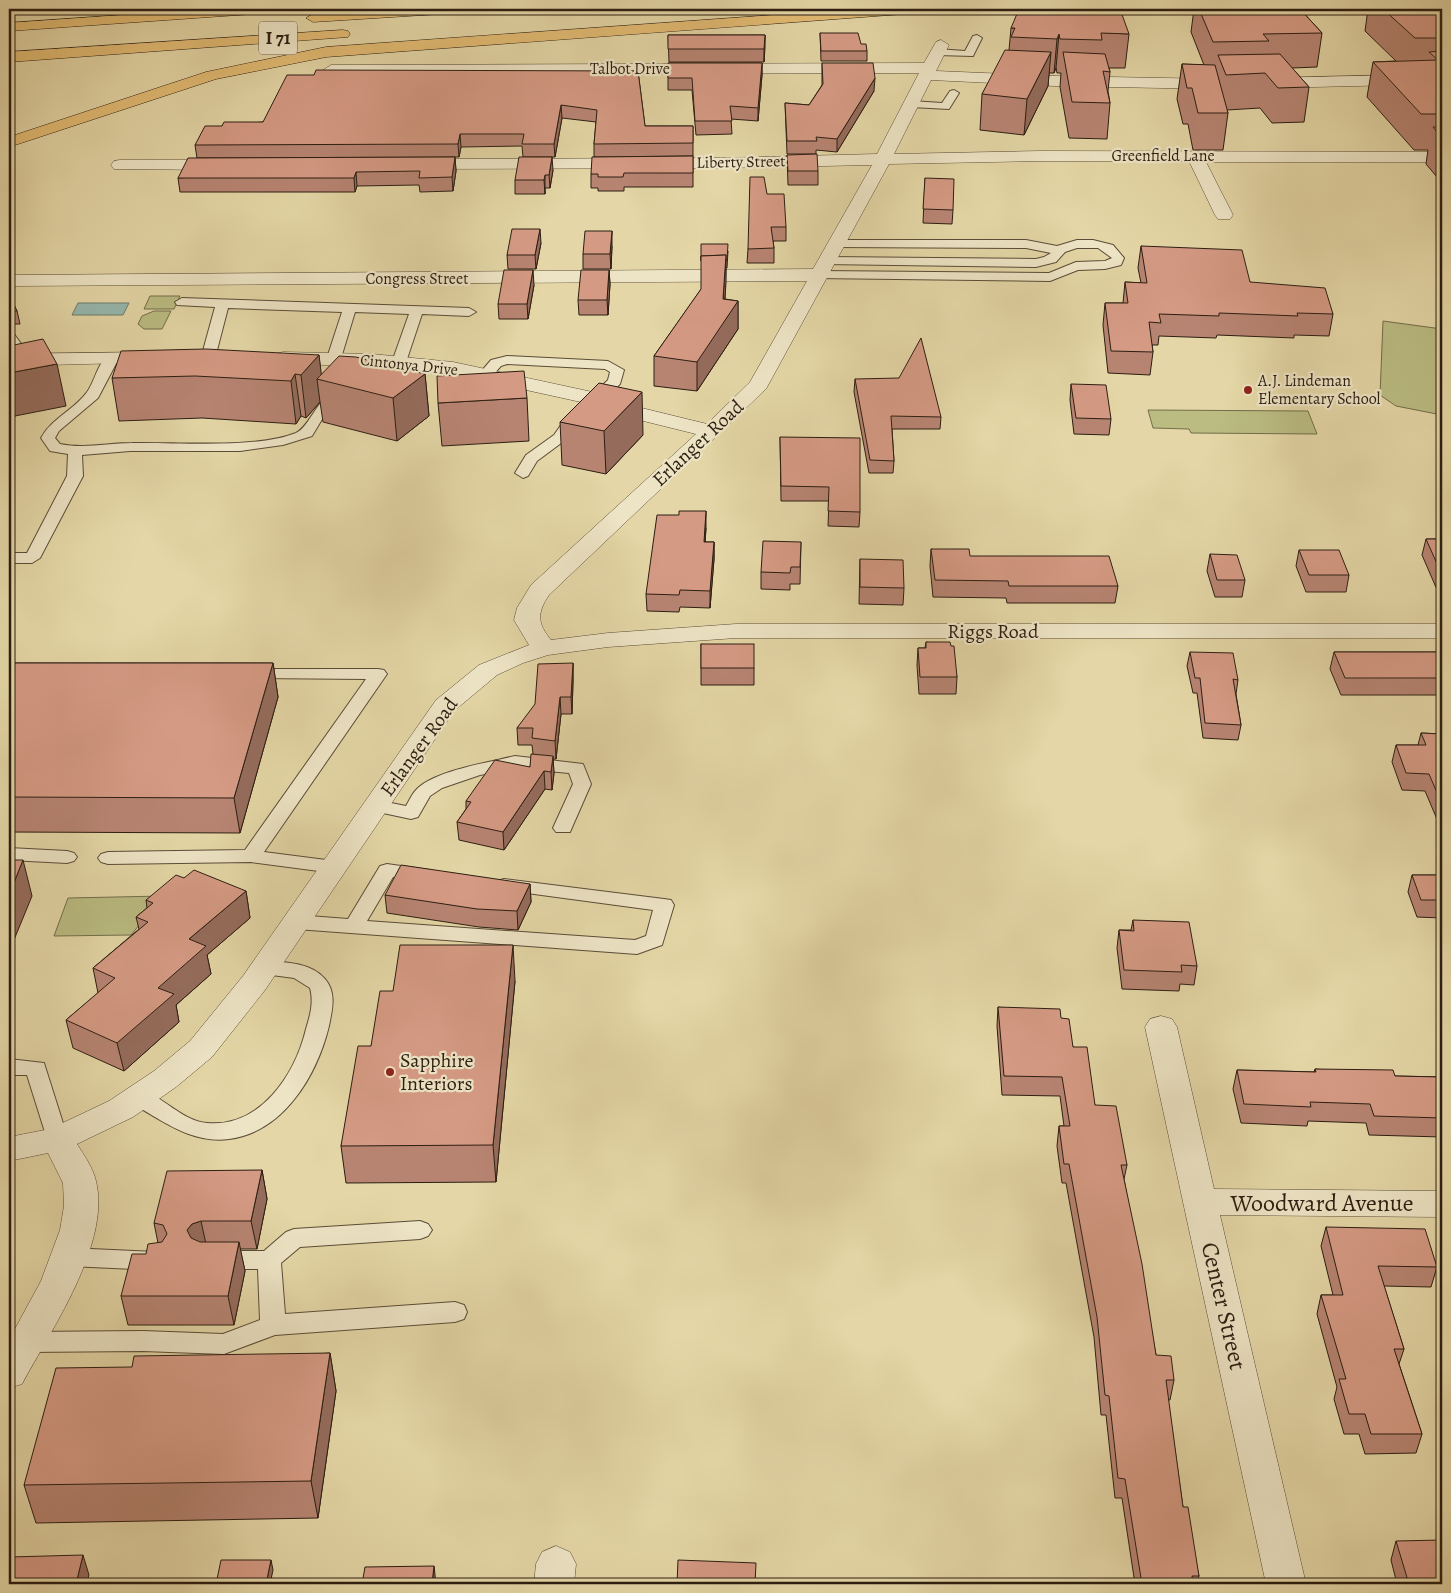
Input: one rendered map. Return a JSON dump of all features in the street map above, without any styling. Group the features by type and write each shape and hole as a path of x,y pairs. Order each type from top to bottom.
{"highway":[{"path":"9,27 267,9"},
{"name":"I 71","path":"297,19 456,9"},
{"path":"9,142 212,75 326,52 917,9"},
{"name":"I 71","path":"9,39 277,21"},
{"name":"I 71","path":"9,57 362,32"}],"street":[{"name":"Talbot Drive","path":"331,70 933,60 1055,81 1236,83"},
{"name":"Erlanger Road","path":"9,1150 57,1139 122,1109 165,1079 201,1049 264,968 445,706 488,670 514,658 545,648 531,631 527,621 526,610 540,590 759,385 883,160 933,60"},
{"path":"1254,83 1442,79"},
{"name":"Greenfield Lane","path":"883,160 1042,156 1442,157"},
{"path":"1194,156 1224,215"},
{"name":"Liberty Street","path":"406,164 883,160"},
{"path":"120,165 238,165"},
{"name":"Congress Street","path":"13,280 828,260"},
{"path":"17,360 200,358"},
{"name":"Cintonya Drive","path":"266,358 334,358 365,366 399,362 486,374 597,399 610,407 711,431"},
{"name":"Cintonya Drive","path":"597,399 627,393 727,416"},
{"name":"Riggs Road","path":"545,648 608,640 736,631 1442,631"},
{"name":"Center Street","path":"1162,1028 1286,1584"},
{"path":"9,1373 69,1257 81,1209 80,1182 57,1139"},
{"name":"Woodward Avenue","path":"1201,1202 1442,1204"}],"lane":[{"path":"933,60 969,54 977,38"},
{"path":"911,104 945,107 954,94"},
{"path":"1088,243 1109,249 1118,258 1116,262 1105,266 1074,266 1063,274 1050,276 828,260 1036,263 1052,258 1057,250 1066,246 1088,243"},
{"path":"828,260 1026,244 1057,250"},
{"path":"182,302 469,312"},
{"path":"200,358 222,304"},
{"path":"334,358 350,308"},
{"path":"399,362 417,310"},
{"path":"9,337 17,360"},
{"path":"112,358 93,395 53,429 48,438 54,448 75,452 128,448 238,446 280,441 303,436 311,428 315,417 347,385"},
{"path":"486,374 496,363 507,360 613,367 617,370 616,381 566,428 559,438 531,458 523,473"},
{"path":"9,558 32,558 75,476 75,452"},
{"path":"228,674 378,674 251,856"},
{"path":"376,806 411,813 422,794 435,784 475,771 515,762 576,768 582,784 562,828"},
{"path":"9,854 67,858"},
{"path":"108,858 251,856 334,867"},
{"path":"354,926 386,870 436,876"},
{"path":"296,922 637,947 656,940 664,905 486,882"},
{"path":"139,1096 198,1130 217,1132 233,1130 255,1122 273,1105 302,1072 310,1056 322,1010 322,997 318,985 309,976 290,970 264,968"},
{"path":"9,1067 36,1068 57,1139"},
{"path":"207,1260 269,1260 294,1238 420,1230"},
{"path":"69,1257 160,1262"},
{"path":"269,1260 273,1325"},
{"path":"25,1342 143,1341 224,1344 273,1325 455,1312"}],"green space":[{"path":"150,296 180,296 174,309 144,309"},
{"path":"154,311 171,311 162,329 144,329 138,324 142,316"},
{"path":"1383,321 1442,329 1442,415 1396,406 1380,395"},
{"path":"1148,410 1308,411 1317,434 1191,433 1189,429 1153,428"},
{"path":"163,896 131,935 54,936 68,898"}],"water":[{"path":"78,303 129,303 123,315 72,315"}],"building":[{"path":"1019,9 1120,9 1129,34 1101,33 1102,40 1060,39 1059,34 1057,39 1011,37 1015,28 1011,28"},
{"path":"1199,9 1300,9 1322,33 1263,34 1269,41 1213,42"},
{"path":"1383,9 1442,9 1442,38 1415,38"},
{"path":"820,33 858,33 861,44 866,44 867,51 821,51"},
{"path":"668,35 765,35 764,49 668,49"},
{"path":"1005,50 1051,52 1027,99 982,94"},
{"path":"1442,51 1442,114 1421,114 1373,62 1438,60 1429,52"},
{"path":"1063,52 1105,54 1110,72 1103,71 1110,103 1072,102"},
{"path":"1280,54 1309,87 1278,88 1265,73 1226,75 1218,55"},
{"path":"668,63 762,63 758,108 730,106 732,121 695,121 692,78 668,78"},
{"path":"822,63 873,63 875,78 837,139 816,137 817,141 787,141 785,103 809,105 823,84"},
{"path":"1182,64 1215,65 1228,113 1198,113 1192,88 1187,88"},
{"path":"316,70 638,71 645,126 693,126 693,143 594,144 597,110 561,105 554,144 522,144 524,134 460,134 458,144 195,145 205,126 222,126 224,122 263,122 287,75 314,75"},
{"path":"1433,127 1442,127 1442,138"},
{"path":"817,154 818,171 788,171 787,155"},
{"path":"693,156 693,173 624,173 623,177 598,177 598,174 591,174 592,157"},
{"path":"455,157 452,177 419,178 420,171 356,172 354,178 178,178 188,158"},
{"path":"519,157 552,157 549,175 545,175 544,180 515,180"},
{"path":"750,177 764,177 767,194 784,194 786,227 771,227 774,248 748,249"},
{"path":"925,178 954,179 953,210 923,209"},
{"path":"512,229 540,229 535,255 507,255"},
{"path":"585,231 612,231 610,254 583,254"},
{"path":"701,244 728,244 727,260 726,255 701,256"},
{"path":"1141,246 1242,250 1250,282 1325,288 1333,314 1297,313 1298,316 1219,313 1219,316 1159,314 1161,323 1149,322 1153,352 1111,351 1105,303 1128,303 1125,282 1147,283"},
{"path":"726,255 723,299 738,301 697,362 654,356 701,289 701,256"},
{"path":"504,270 533,270 527,304 498,304"},
{"path":"581,270 609,270 607,300 578,300"},
{"path":"9,295 17,311 9,311"},
{"path":"921,338 941,417 891,416 894,461 870,460 855,379 899,378"},
{"path":"43,339 57,364 9,373 9,346"},
{"path":"206,349 319,355 301,375 295,374 291,381 195,376 112,378 121,351"},
{"path":"339,356 356,357 425,374 393,398 317,379"},
{"path":"524,371 527,398 438,403 437,376"},
{"path":"599,383 642,392 604,431 560,422"},
{"path":"1071,384 1106,385 1111,419 1076,418"},
{"path":"780,437 860,438 860,512 828,511 829,487 781,486"},
{"path":"679,511 706,511 704,542 714,542 710,591 680,590 679,595 646,594 657,515 679,515"},
{"path":"1426,539 1442,539 1442,575"},
{"path":"763,541 801,542 800,567 791,567 790,573 761,572"},
{"path":"931,549 969,549 970,556 1109,556 1118,586 1009,586 1008,581 935,580"},
{"path":"1299,550 1339,550 1349,575 1309,575"},
{"path":"1210,554 1237,555 1245,580 1217,580"},
{"path":"860,559 903,560 904,588 860,587"},
{"path":"926,642 950,642 951,646 954,646 957,677 920,677 918,648 926,648"},
{"path":"701,644 754,644 754,668 701,668"},
{"path":"1190,652 1233,653 1238,680 1233,679 1241,725 1205,723 1200,678 1195,678"},
{"path":"1334,652 1442,652 1442,678 1345,678"},
{"path":"9,663 273,663 234,798 9,797"},
{"path":"573,663 571,697 560,697 555,741 532,738 533,728 517,728 535,704 538,664"},
{"path":"1421,733 1442,734 1442,804 1429,774 1406,773 1396,745 1426,745"},
{"path":"531,754 553,756 551,772 544,771 503,832 457,822 471,802 466,801 495,760 530,767"},
{"path":"9,860 23,860 9,895"},
{"path":"401,865 530,884 517,911 477,909 385,895"},
{"path":"194,870 246,891 189,939 206,946 158,988 174,994 117,1043 66,1020 115,978 93,968 148,922 136,917 153,903 146,900 176,875 184,878"},
{"path":"1412,875 1442,875 1442,900 1421,900"},
{"path":"1133,920 1189,922 1197,966 1181,965 1182,972 1124,970 1119,930 1134,931"},
{"path":"400,945 513,945 493,1145 341,1146 358,1046 371,1046 380,991 393,991"},
{"path":"998,1007 1060,1009 1061,1018 1069,1019 1073,1047 1087,1047 1095,1105 1116,1106 1127,1165 1121,1165 1142,1264 1156,1355 1171,1356 1174,1380 1166,1380 1183,1507 1188,1507 1199,1576 1192,1576 1193,1584 1142,1584 1125,1479 1118,1478 1109,1396 1105,1395 1097,1317 1069,1164 1064,1164 1059,1126 1070,1126 1062,1077 1004,1076"},
{"path":"1315,1069 1393,1070 1395,1076 1442,1077 1442,1118 1374,1116 1370,1104 1310,1102 1311,1107 1244,1104 1237,1070 1316,1072"},
{"path":"262,1170 251,1221 201,1221 192,1224 187,1230 191,1238 200,1242 239,1242 228,1296 121,1296 132,1254 146,1254 148,1244 162,1242 167,1234 163,1225 154,1223 167,1171"},
{"path":"1326,1227 1425,1229 1437,1267 1378,1266 1404,1349 1394,1349 1422,1434 1371,1434 1365,1414 1349,1414 1339,1379 1346,1379 1321,1295 1343,1295"},
{"path":"330,1353 311,1481 24,1485 56,1368 132,1367 134,1356"},
{"path":"1442,1540 1442,1584 1409,1584 1396,1541"},
{"path":"83,1555 76,1584 9,1584 9,1557"},
{"path":"221,1560 271,1560 266,1584 216,1584"},
{"path":"678,1560 756,1563 755,1584 677,1584"},
{"path":"434,1566 432,1584 362,1584 365,1567"}],"place":[{"name":"A.J. Lindeman Elementary School","path":"1248,390"},
{"name":"Sapphire Interiors","path":"390,1072"}]}
